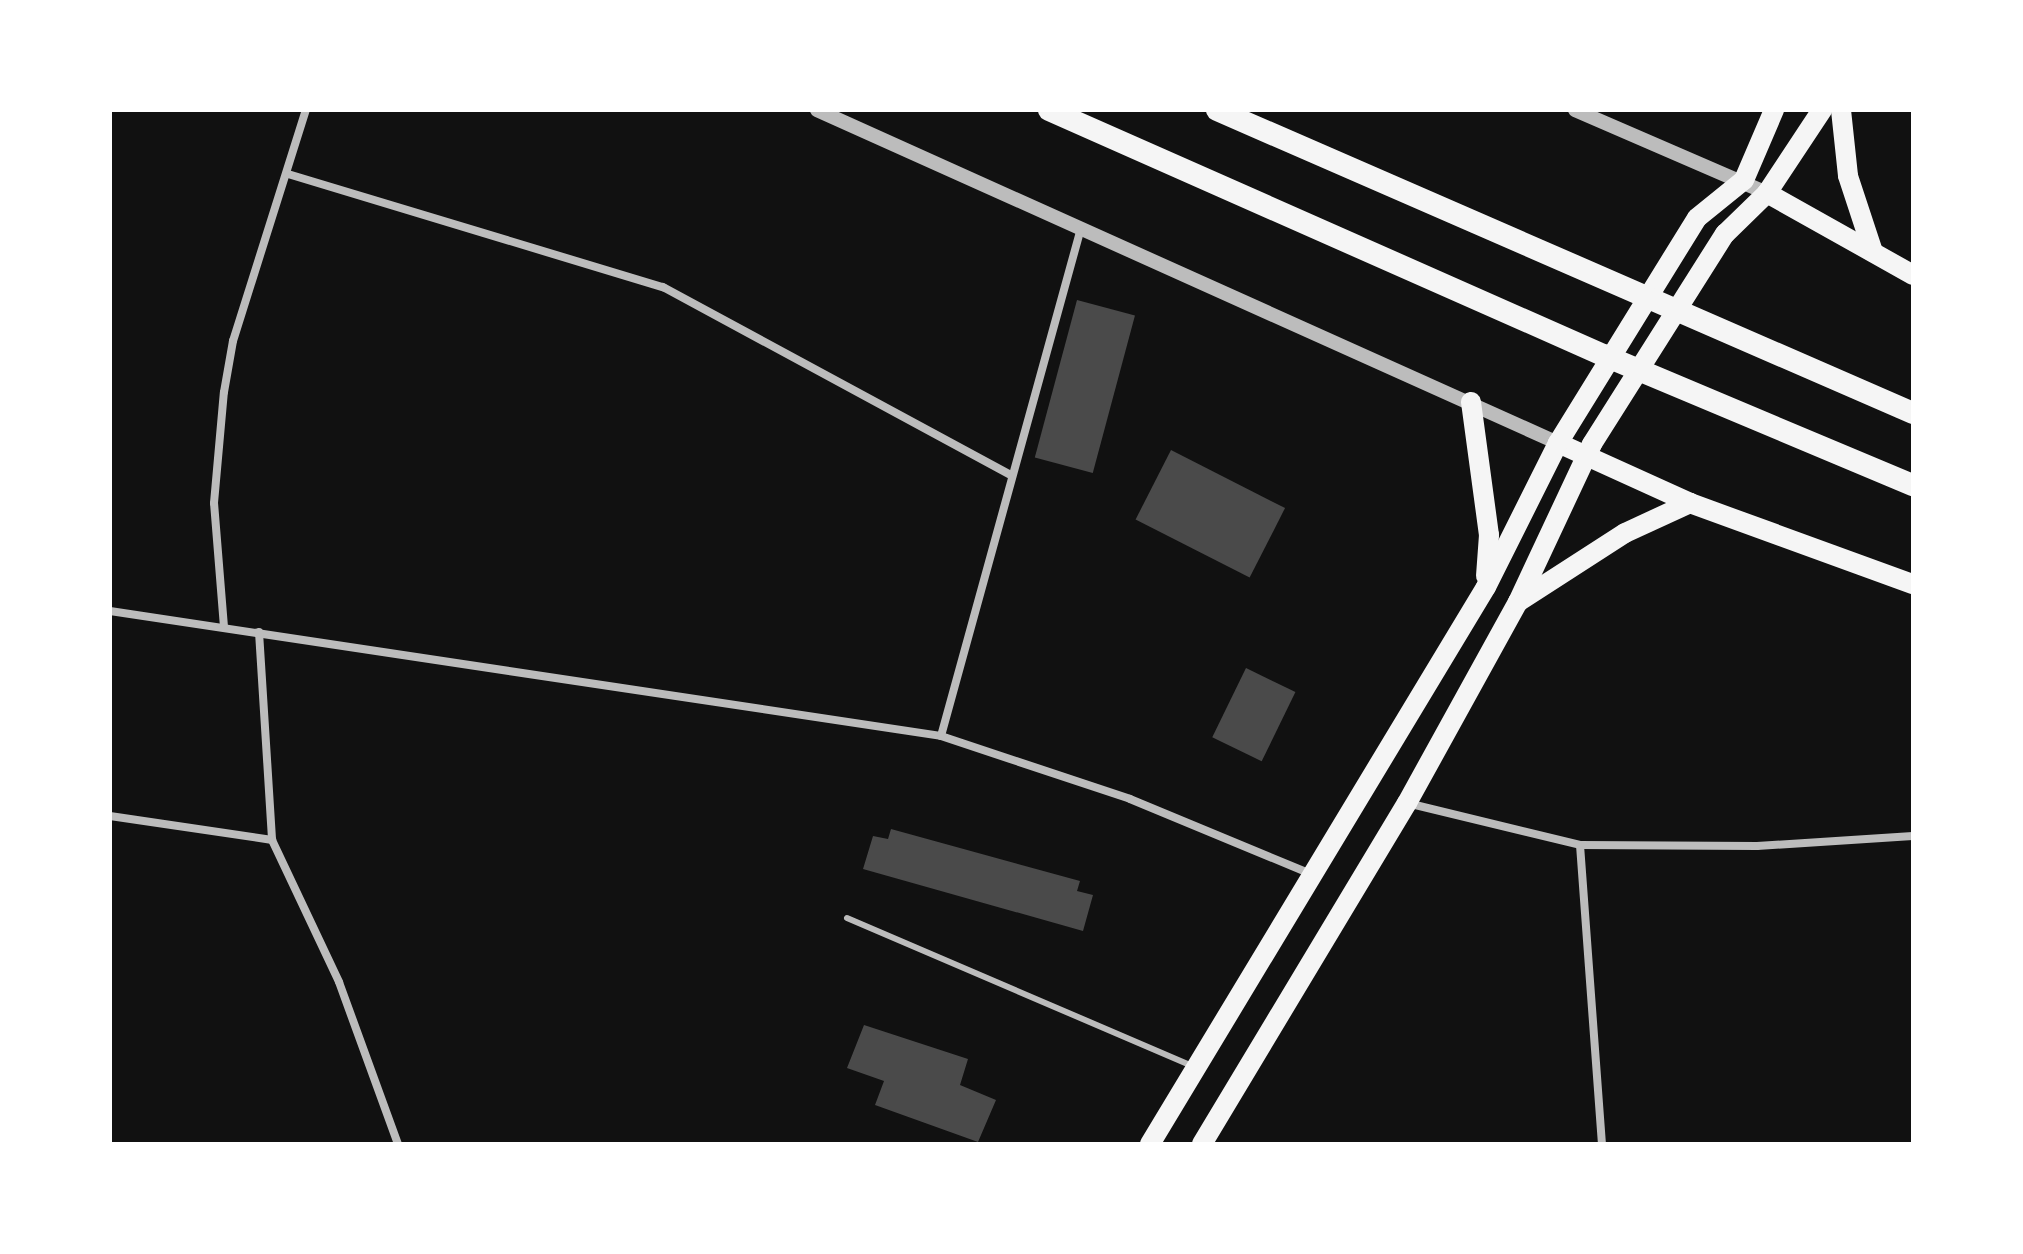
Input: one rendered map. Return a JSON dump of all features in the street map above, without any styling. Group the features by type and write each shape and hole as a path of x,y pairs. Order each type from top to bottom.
{"highway":[{"path":"1049,110 1603,355 1913,485"},
{"path":"1217,110 1913,413"}],"main road":[{"path":"1150,1144 1309,873 1486,587 1562,436 1697,218 1744,180 1774,110"},
{"path":"1202,1144 1407,803 1518,602 1590,450 1725,234 1767,193 1822,110"},
{"path":"1841,110 1848,176 1873,252"},
{"path":"1767,193 1913,275"},
{"path":"1471,402 1489,535 1486,587"},
{"path":"1562,436 1690,503 1913,584"},
{"path":"1518,602 1625,533 1690,503"}],"street":[{"path":"224,627 214,503 224,392 233,341 306,110"},
{"path":"817,110 1471,402 1562,436"},
{"path":"1575,110 1744,180 1767,193"},
{"path":"288,174 663,287 1010,475"},
{"path":"941,736 1010,475 1081,228"},
{"path":"110,611 941,736 1130,799 1309,873"},
{"path":"259,632 272,840 339,982 398,1144"},
{"path":"1407,803 1580,845 1757,846 1913,836"},
{"path":"110,816 272,840"},
{"path":"1580,845 1602,1144"}],"lane":[{"path":"847,918 1195,1067"}],"building":[{"path":"1077,300 1135,316 1093,473 1035,457"},
{"path":"1171,450 1285,508 1250,578 1136,519"},
{"path":"1246,668 1295,692 1262,761 1212,737"},
{"path":"891,829 1080,881 1077,891 1093,895 1083,931 863,869 873,836 888,839"},
{"path":"864,1025 968,1059 960,1085 996,1100 978,1142 875,1105 884,1081 847,1068"}]}
